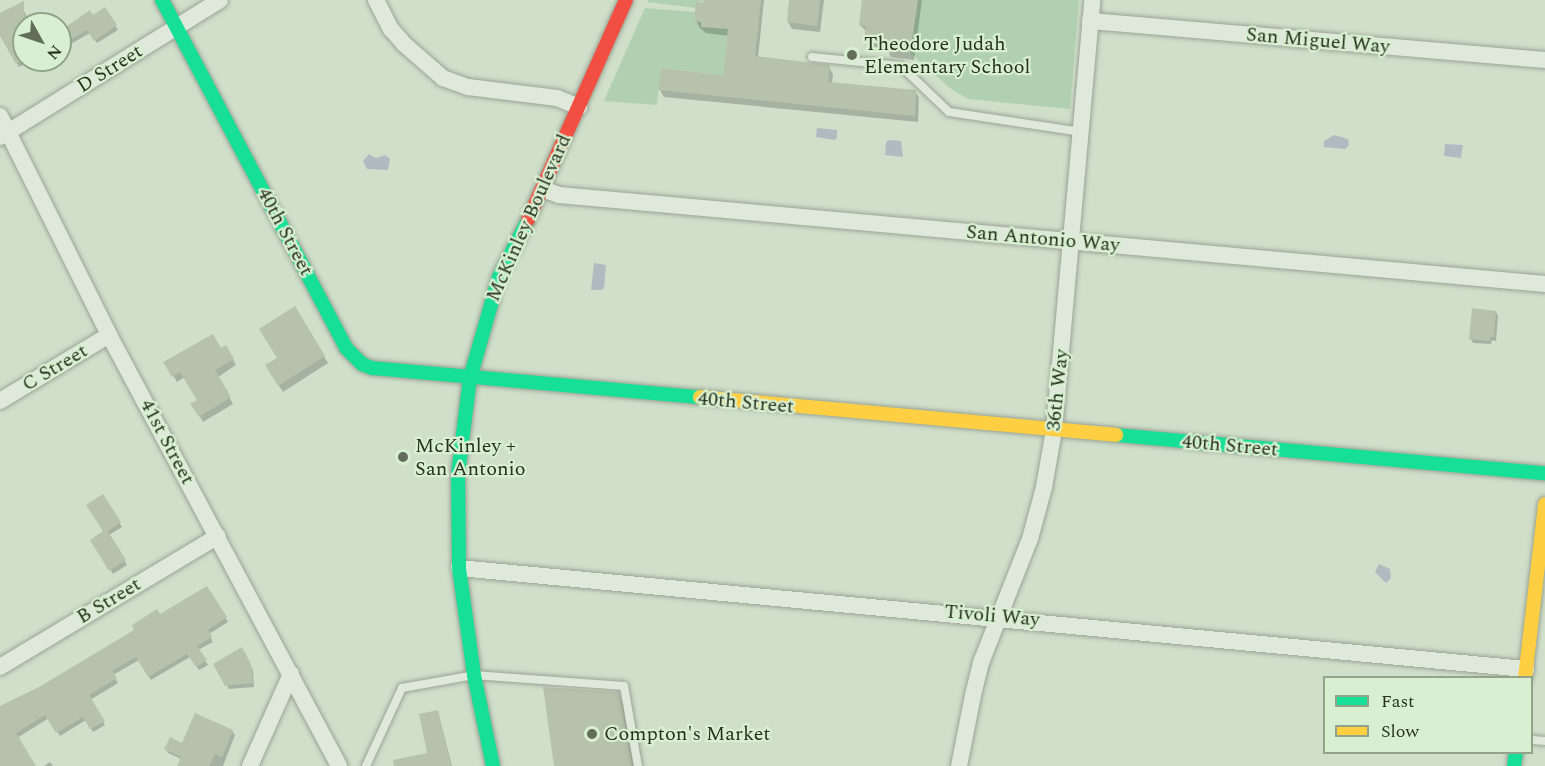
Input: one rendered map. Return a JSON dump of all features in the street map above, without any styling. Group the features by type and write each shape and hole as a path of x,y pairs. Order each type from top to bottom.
{"street":[{"name":"40th Street","path":"162,0 353,357 362,364 383,370 1545,473"},
{"name":"D Street","path":"4,135 220,0"},
{"path":"376,0 391,29 404,44 442,78 468,87 557,98 579,107"},
{"name":"McKinley Boulevard","path":"493,766 474,675 459,568 458,474 470,378 499,277 543,189 626,0"},
{"name":"36th Way","path":"959,766 982,660 1030,539 1044,488 1054,430 1092,0"},
{"name":"San Miguel Way","path":"1090,21 1545,60"},
{"name":"41st Street","path":"0,116 4,135 339,766"},
{"name":"San Antonio Way","path":"543,189 559,195 1545,284"},
{"name":"C Street","path":"0,401 109,335"},
{"path":"1525,673 1541,569 1545,504"},
{"name":"B Street","path":"0,667 218,536"},
{"name":"Tivoli Way","path":"459,568 999,617 1525,673"},
{"path":"250,766 291,674"}],"lane":[{"path":"812,57 901,66 949,112 1081,132"},
{"path":"366,766 402,688 474,675 624,686 638,766"}],"green space":[{"path":"648,0 703,0 696,8 647,2"},
{"path":"918,0 1079,0 1070,109 968,99 951,89 910,53"},
{"path":"645,8 695,12 694,21 701,22 701,27 728,29 723,75 661,68 657,105 604,101"}],"shaded area":[{"path":"817,128 837,130 837,138 834,140 816,137"},
{"path":"1334,135 1348,139 1349,145 1345,149 1324,147 1324,141"},
{"path":"901,141 903,157 885,155 886,142"},
{"path":"1445,144 1463,145 1461,158 1444,156"},
{"path":"369,154 376,158 385,155 390,159 388,170 367,169 363,161"},
{"path":"594,263 606,265 604,288 601,290 591,290"},
{"path":"1379,564 1390,569 1391,578 1386,583 1375,572"}],"building":[{"path":"703,0 761,0 755,56 830,65 828,82 916,90 915,116 658,90 661,68 723,75 728,29 701,27 701,22 694,21 696,2 703,3"},
{"path":"789,0 820,0 817,26 787,22"},
{"path":"862,0 918,0 910,53 886,50 887,43 864,40 866,26 859,25"},
{"path":"24,1 24,12 12,12 12,57 0,36 0,13"},
{"path":"105,7 117,25 94,41 87,30 72,39 72,23 90,10 93,15"},
{"path":"295,306 325,356 278,386 265,365 277,358 259,329"},
{"path":"1472,308 1496,311 1494,337 1490,337 1490,341 1469,339"},
{"path":"213,334 221,348 226,345 234,359 215,370 231,397 199,417 190,404 197,400 180,372 172,377 163,362"},
{"path":"103,494 121,522 108,531 126,560 109,571 90,540 103,531 86,505"},
{"path":"207,586 227,617 208,630 212,637 197,646 207,660 196,667 187,654 148,677 136,657 112,671 117,678 89,695 105,721 90,729 83,717 56,733 45,715 16,733 36,766 0,766 0,706 39,687 134,630 132,625 157,609 160,614"},
{"path":"242,647 251,664 253,683 225,686 213,664"},
{"path":"543,687 619,692 632,766 554,766"},
{"path":"438,710 451,766 394,766 393,760 427,753 419,714"},
{"path":"195,713 233,730 222,757 215,754 209,766 177,766 181,757 164,749 170,737 182,743"}],"traffic: fast":[{"path":"162,0 346,348 362,364 372,368 700,397"},
{"path":"493,766 474,675 459,568 458,474 470,378 499,277 528,220"},
{"path":"1116,435 1545,473"},
{"path":"1514,766 1516,754"}],"traffic: slow":[{"path":"700,397 1116,435"},
{"path":"1525,676 1545,504"}],"traffic: jam":[{"path":"528,220 626,0"}],"place":[{"name":"Theodore Judah Elementary School","path":"852,55"},
{"name":"McKinley + San Antonio","path":"403,457"},
{"name":"Compton's Market","path":"592,734"}]}
